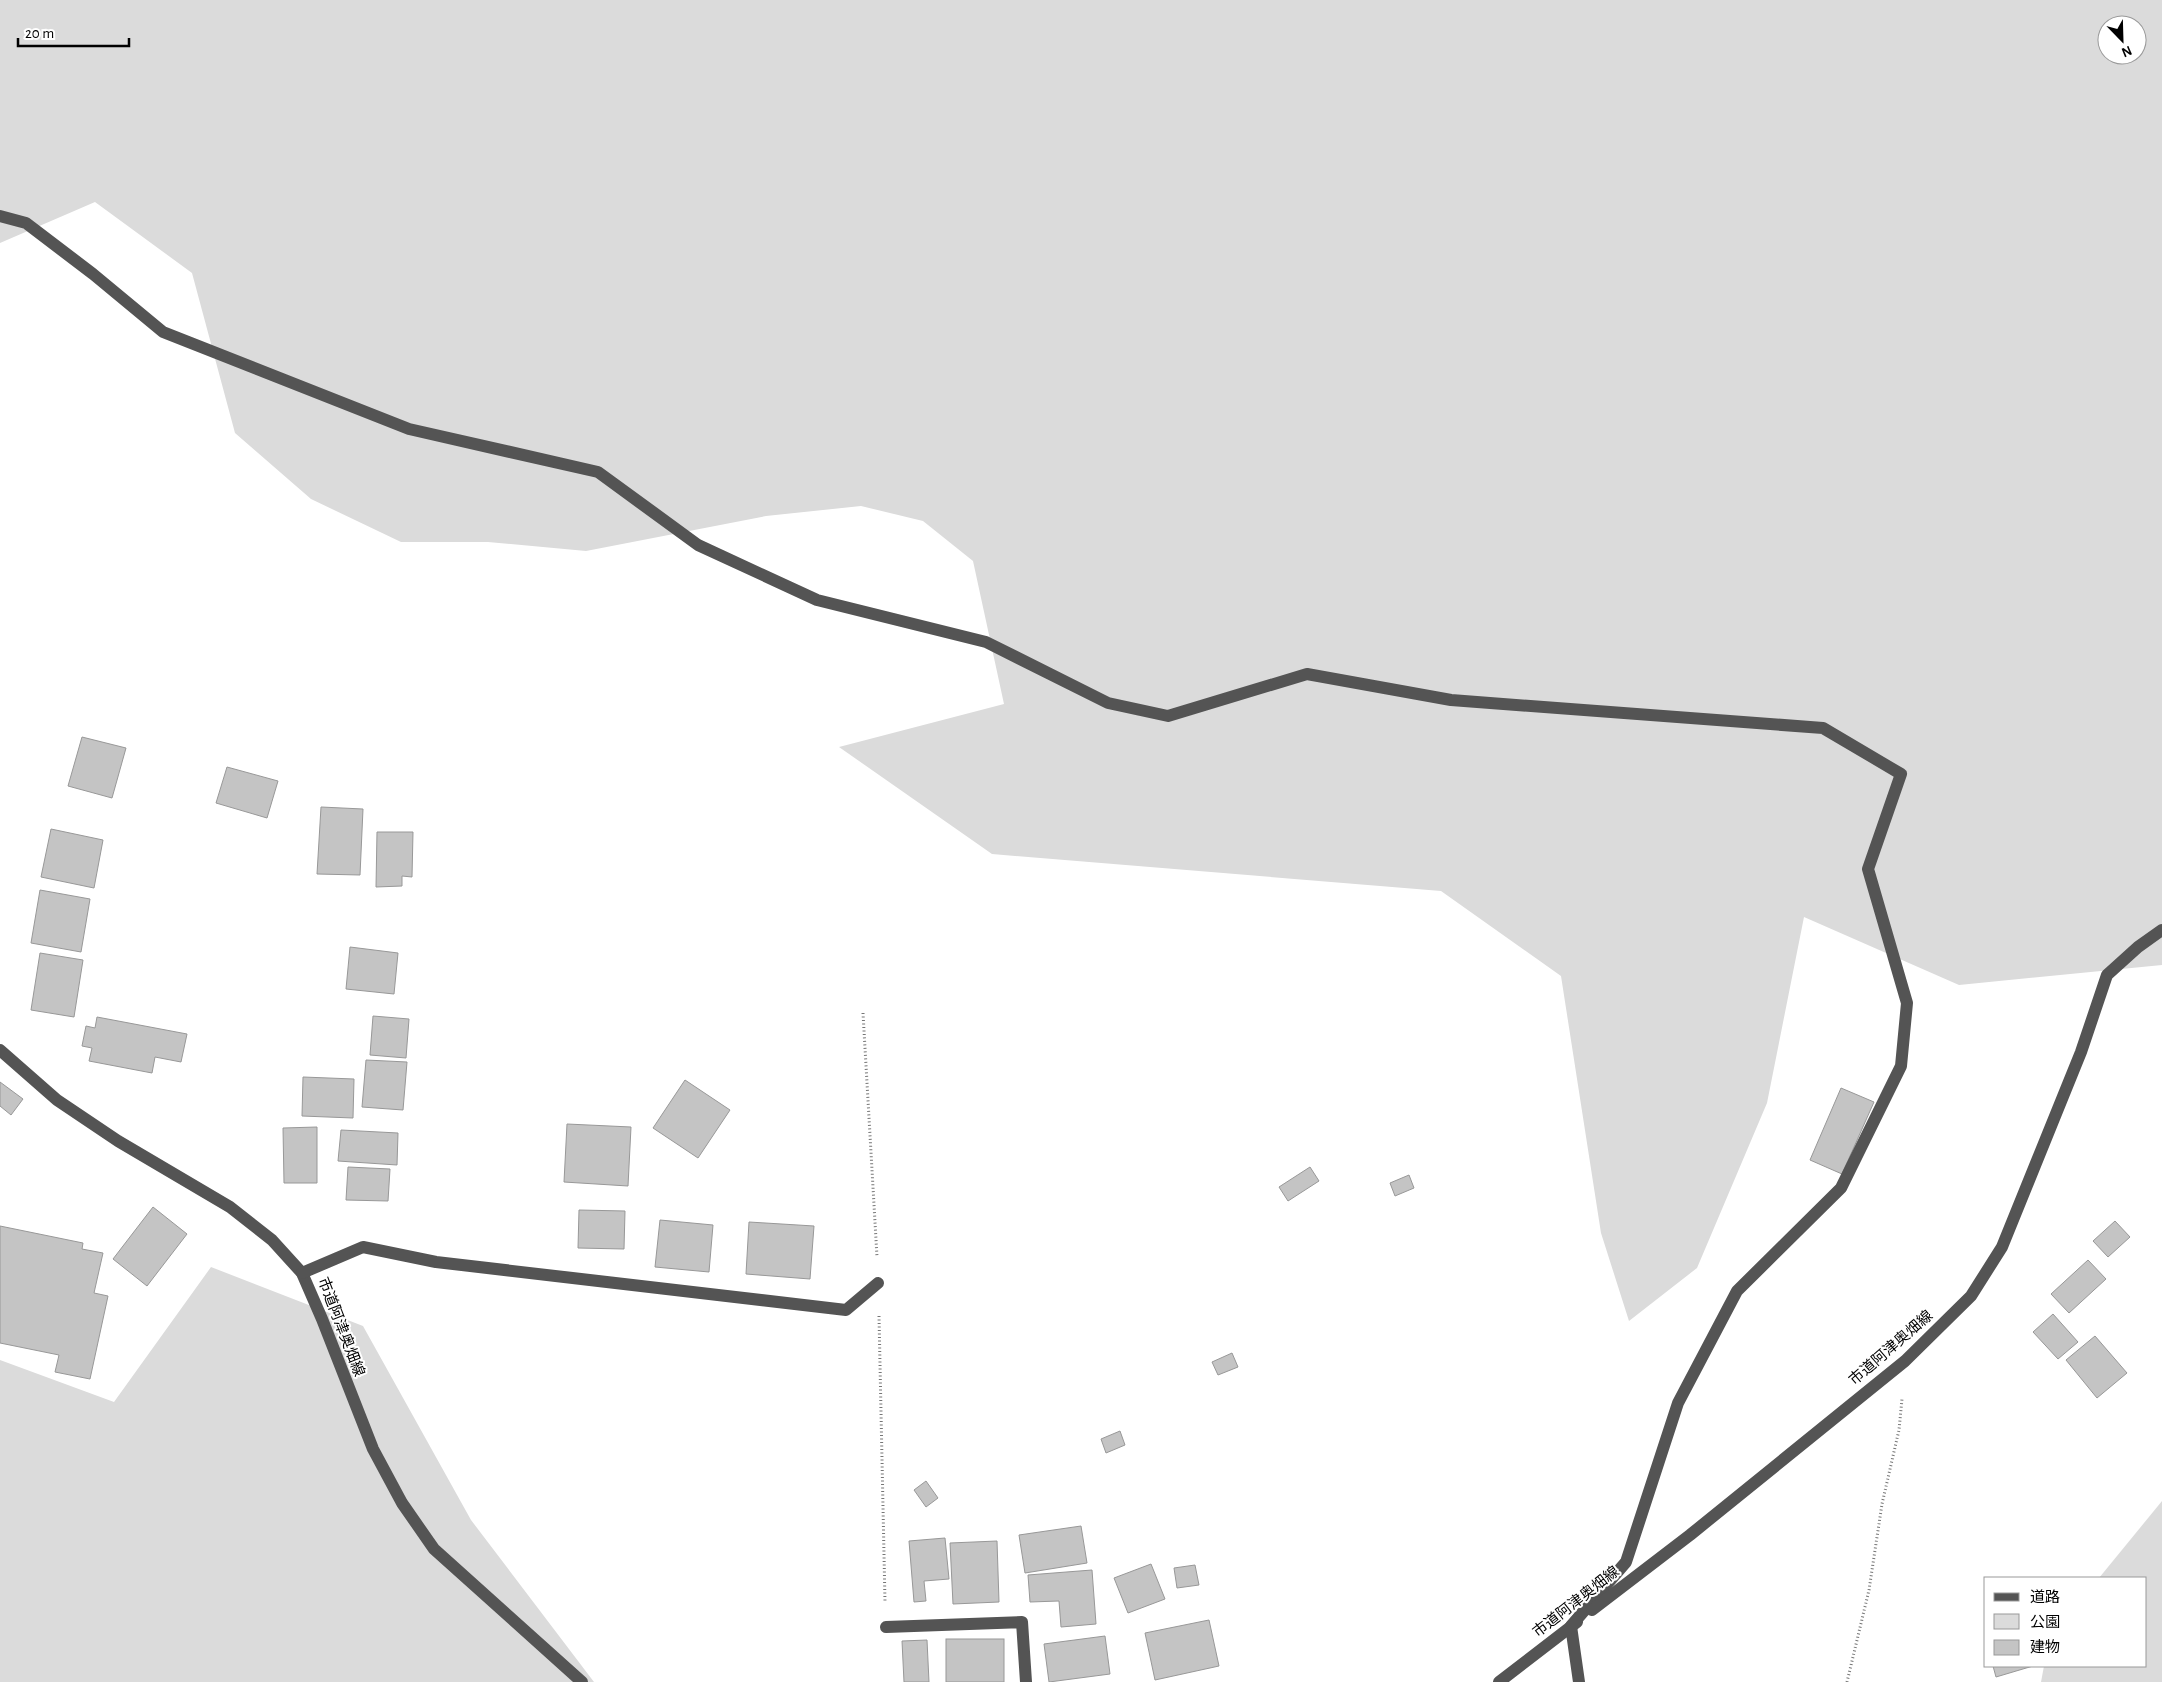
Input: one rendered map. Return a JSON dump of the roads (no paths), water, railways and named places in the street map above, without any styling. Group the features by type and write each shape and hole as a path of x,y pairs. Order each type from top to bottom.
{"street":[{"path":"0,216 26,223 93,274 163,332 409,429 598,472 698,545 817,600 986,642 1108,703 1168,716 1307,674 1451,700 1823,728 1901,774 1868,869 1907,1003 1901,1066 1842,1188 1737,1291 1678,1403 1626,1562 1571,1626 1579,1682"},
{"name":"市道阿津奥畑線","path":"1499,1682 1697,1528 1905,1361 1972,1296 2002,1247 2081,1052 2108,975 2138,947 2162,930"},
{"name":"市道阿津奥畑線","path":"0,1050 57,1100 118,1140 230,1207 272,1240 302,1272 373,1449 402,1503 434,1549 582,1682"},
{"path":"302,1272 363,1247 436,1262 846,1310 878,1282"},
{"path":"886,1627 1022,1622 1026,1682"}]}
